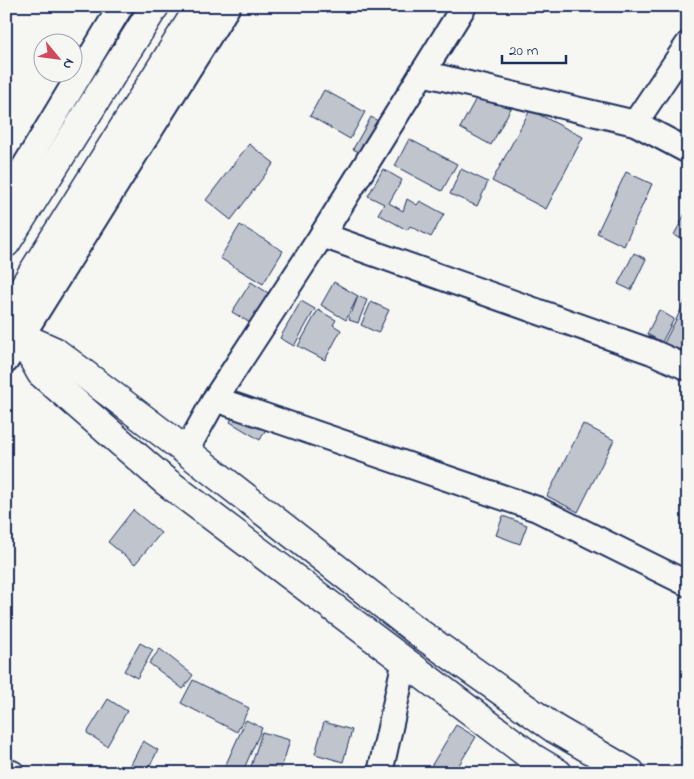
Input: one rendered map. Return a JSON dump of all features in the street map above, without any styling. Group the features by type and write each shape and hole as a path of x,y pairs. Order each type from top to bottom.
{"main road":[{"path":"6,243 155,6"},
{"path":"11,326 200,6"},
{"path":"11,326 54,352 186,451 422,635 555,729 631,773"},
{"path":"11,326 41,373 164,480 533,758 558,773"}],"street":[{"path":"6,197 121,6"},
{"path":"6,361 11,326 228,6"},
{"path":"186,451 214,400 322,235 464,6"},
{"path":"635,123 688,44"},
{"path":"422,73 635,123 688,151"},
{"path":"322,235 652,352 688,368"},
{"path":"214,400 538,509 688,584"},
{"path":"380,773 405,660"},
{"path":"6,771 12,773"}],"building":[{"path":"485,82 516,99 491,145 460,128"},
{"path":"324,90 365,112 350,139 310,116"},
{"path":"530,110 583,137 546,209 492,181"},
{"path":"371,117 390,128 372,159 353,149"},
{"path":"409,139 457,164 442,191 395,166"},
{"path":"249,144 274,163 231,220 206,200"},
{"path":"383,169 402,180 389,203 403,211 407,199 417,205 420,201 444,214 431,237 410,226 407,230 378,214 384,204 368,196"},
{"path":"461,169 488,182 477,206 450,194"},
{"path":"626,172 652,184 624,246 597,233"},
{"path":"688,208 688,242 674,235"},
{"path":"240,225 283,251 263,284 220,258"},
{"path":"634,253 646,259 631,290 618,284"},
{"path":"251,282 276,298 257,327 232,312"},
{"path":"334,282 358,296 346,320 321,305"},
{"path":"358,296 367,300 358,323 349,320"},
{"path":"688,296 688,346 681,359 661,349"},
{"path":"301,301 315,309 294,346 280,338"},
{"path":"371,302 389,310 378,333 361,325"},
{"path":"318,310 336,320 333,325 341,330 325,360 298,346"},
{"path":"659,310 674,319 662,342 647,334"},
{"path":"237,407 272,418 260,440 230,422"},
{"path":"583,424 614,440 578,512 547,496"},
{"path":"133,510 161,533 135,564 108,542"},
{"path":"503,516 527,525 520,544 496,535"},
{"path":"140,643 153,650 137,678 124,671"},
{"path":"160,649 193,675 183,689 149,663"},
{"path":"193,680 249,708 237,732 181,703"},
{"path":"108,699 127,711 107,746 87,733"},
{"path":"246,720 262,728 242,773 222,773"},
{"path":"324,722 352,730 343,762 315,754"},
{"path":"456,725 476,737 454,773 437,773 430,768"},
{"path":"688,731 688,751 680,748"},
{"path":"262,732 290,740 280,773 249,773"},
{"path":"143,741 158,750 146,773 133,773 128,770"}]}
